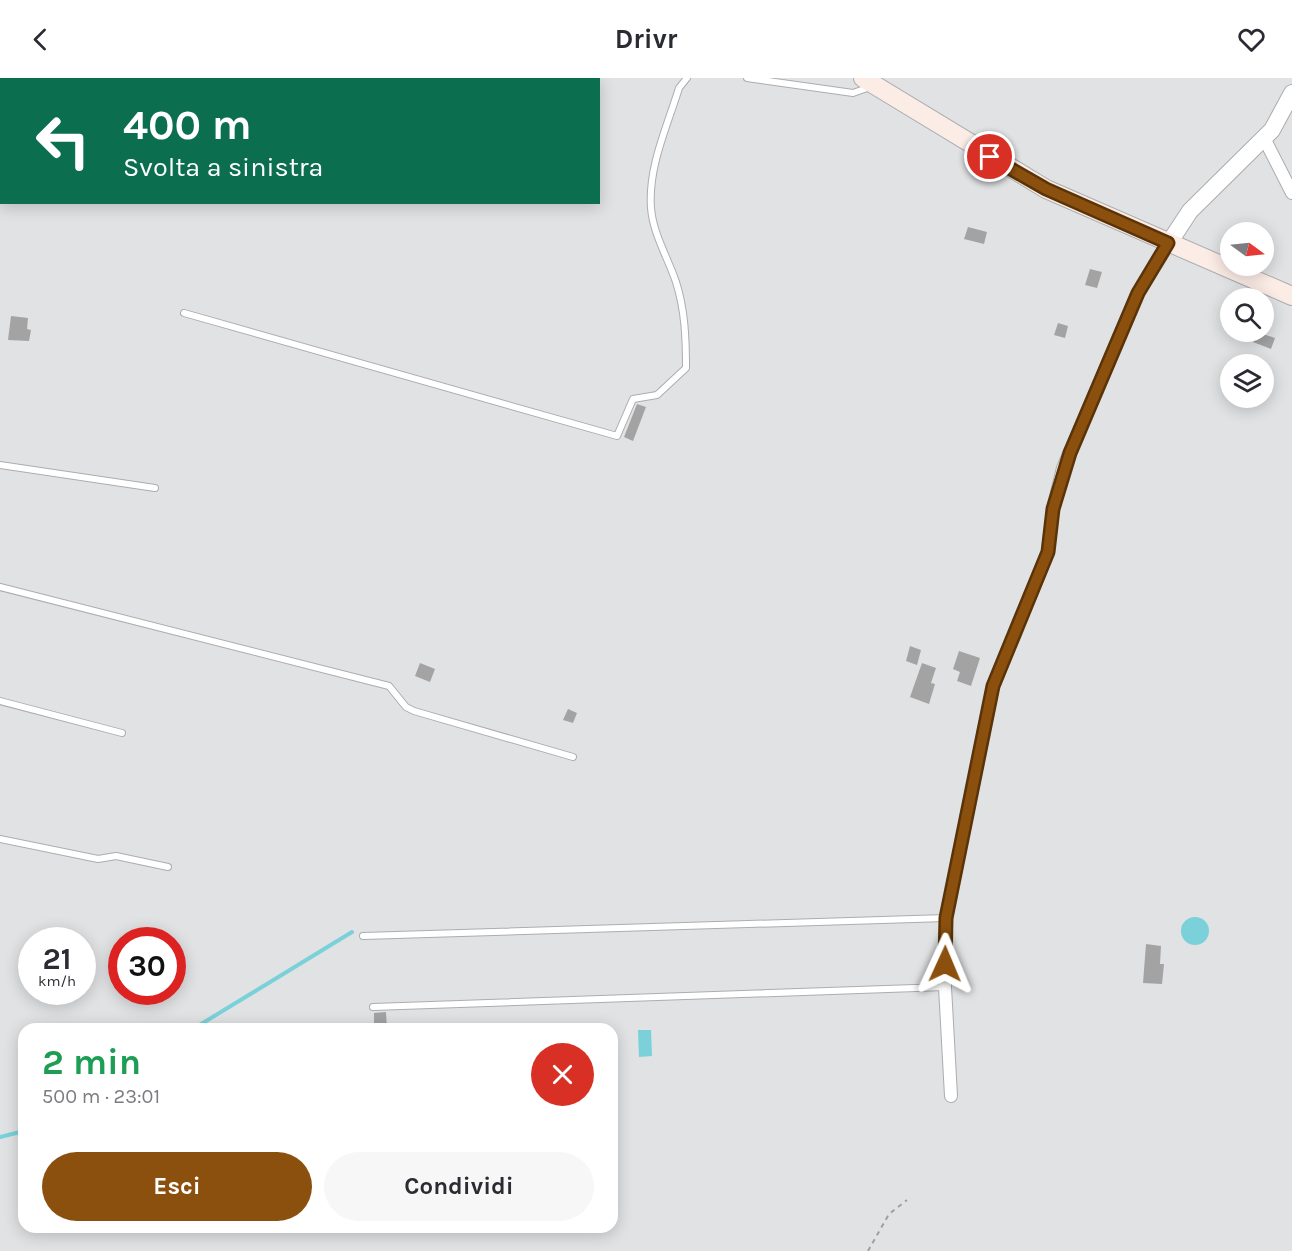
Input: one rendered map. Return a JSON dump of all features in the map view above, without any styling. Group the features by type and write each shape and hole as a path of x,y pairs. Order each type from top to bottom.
{"main road":[{"path":"868,81 1046,189 1292,296"}],"street":[{"path":"951,1096 945,987 946,918 993,686 1048,552 1053,509 1063,468 1138,293 1168,243 1190,211 1272,130 1292,93"},
{"path":"1264,138 1292,193"}],"lane":[{"path":"184,313 617,435 633,399 657,395 686,368 684,317 676,282 651,212 651,195 653,169 679,88 687,78"},
{"path":"747,78 853,93 864,91 868,81"},
{"path":"0,465 155,488"},
{"path":"0,587 389,686 406,707 414,711 573,757"},
{"path":"0,701 122,733"},
{"path":"0,839 98,859 116,856 168,867"},
{"path":"363,936 946,918"},
{"path":"373,1007 945,987"}],"path":[{"path":"868,1251 890,1214 907,1200"}],"water":[{"path":"1195,917 1205,921 1209,931 1205,941 1195,945 1185,941 1181,931 1185,921"},
{"path":"638,1030 651,1030 652,1056 639,1057"}],"building":[{"path":"968,227 987,232 984,244 964,239"},
{"path":"1090,269 1102,272 1097,288 1085,285"},
{"path":"11,316 28,318 27,329 31,330 29,341 8,340"},
{"path":"1058,323 1068,326 1065,338 1054,335"},
{"path":"1253,342 1274,342 1271,349"},
{"path":"637,404 646,407 633,441 624,437"},
{"path":"910,646 921,650 917,665 906,661"},
{"path":"959,651 980,658 971,686 957,681 960,672 953,669"},
{"path":"420,663 435,669 430,682 415,676"},
{"path":"922,663 936,668 931,683 935,684 929,704 910,697"},
{"path":"568,709 577,713 573,723 563,720"},
{"path":"1146,944 1161,946 1160,964 1164,964 1162,984 1143,983"},
{"path":"386,1012 387,1023 374,1023 374,1013"}],"waterway":[{"path":"203,1023 352,932"},
{"path":"0,1137 18,1132"}],"route":[{"path":"945,964 946,918 993,686 1048,552 1053,509 1063,468 1138,293 1168,243 1046,189 990,157"}]}
